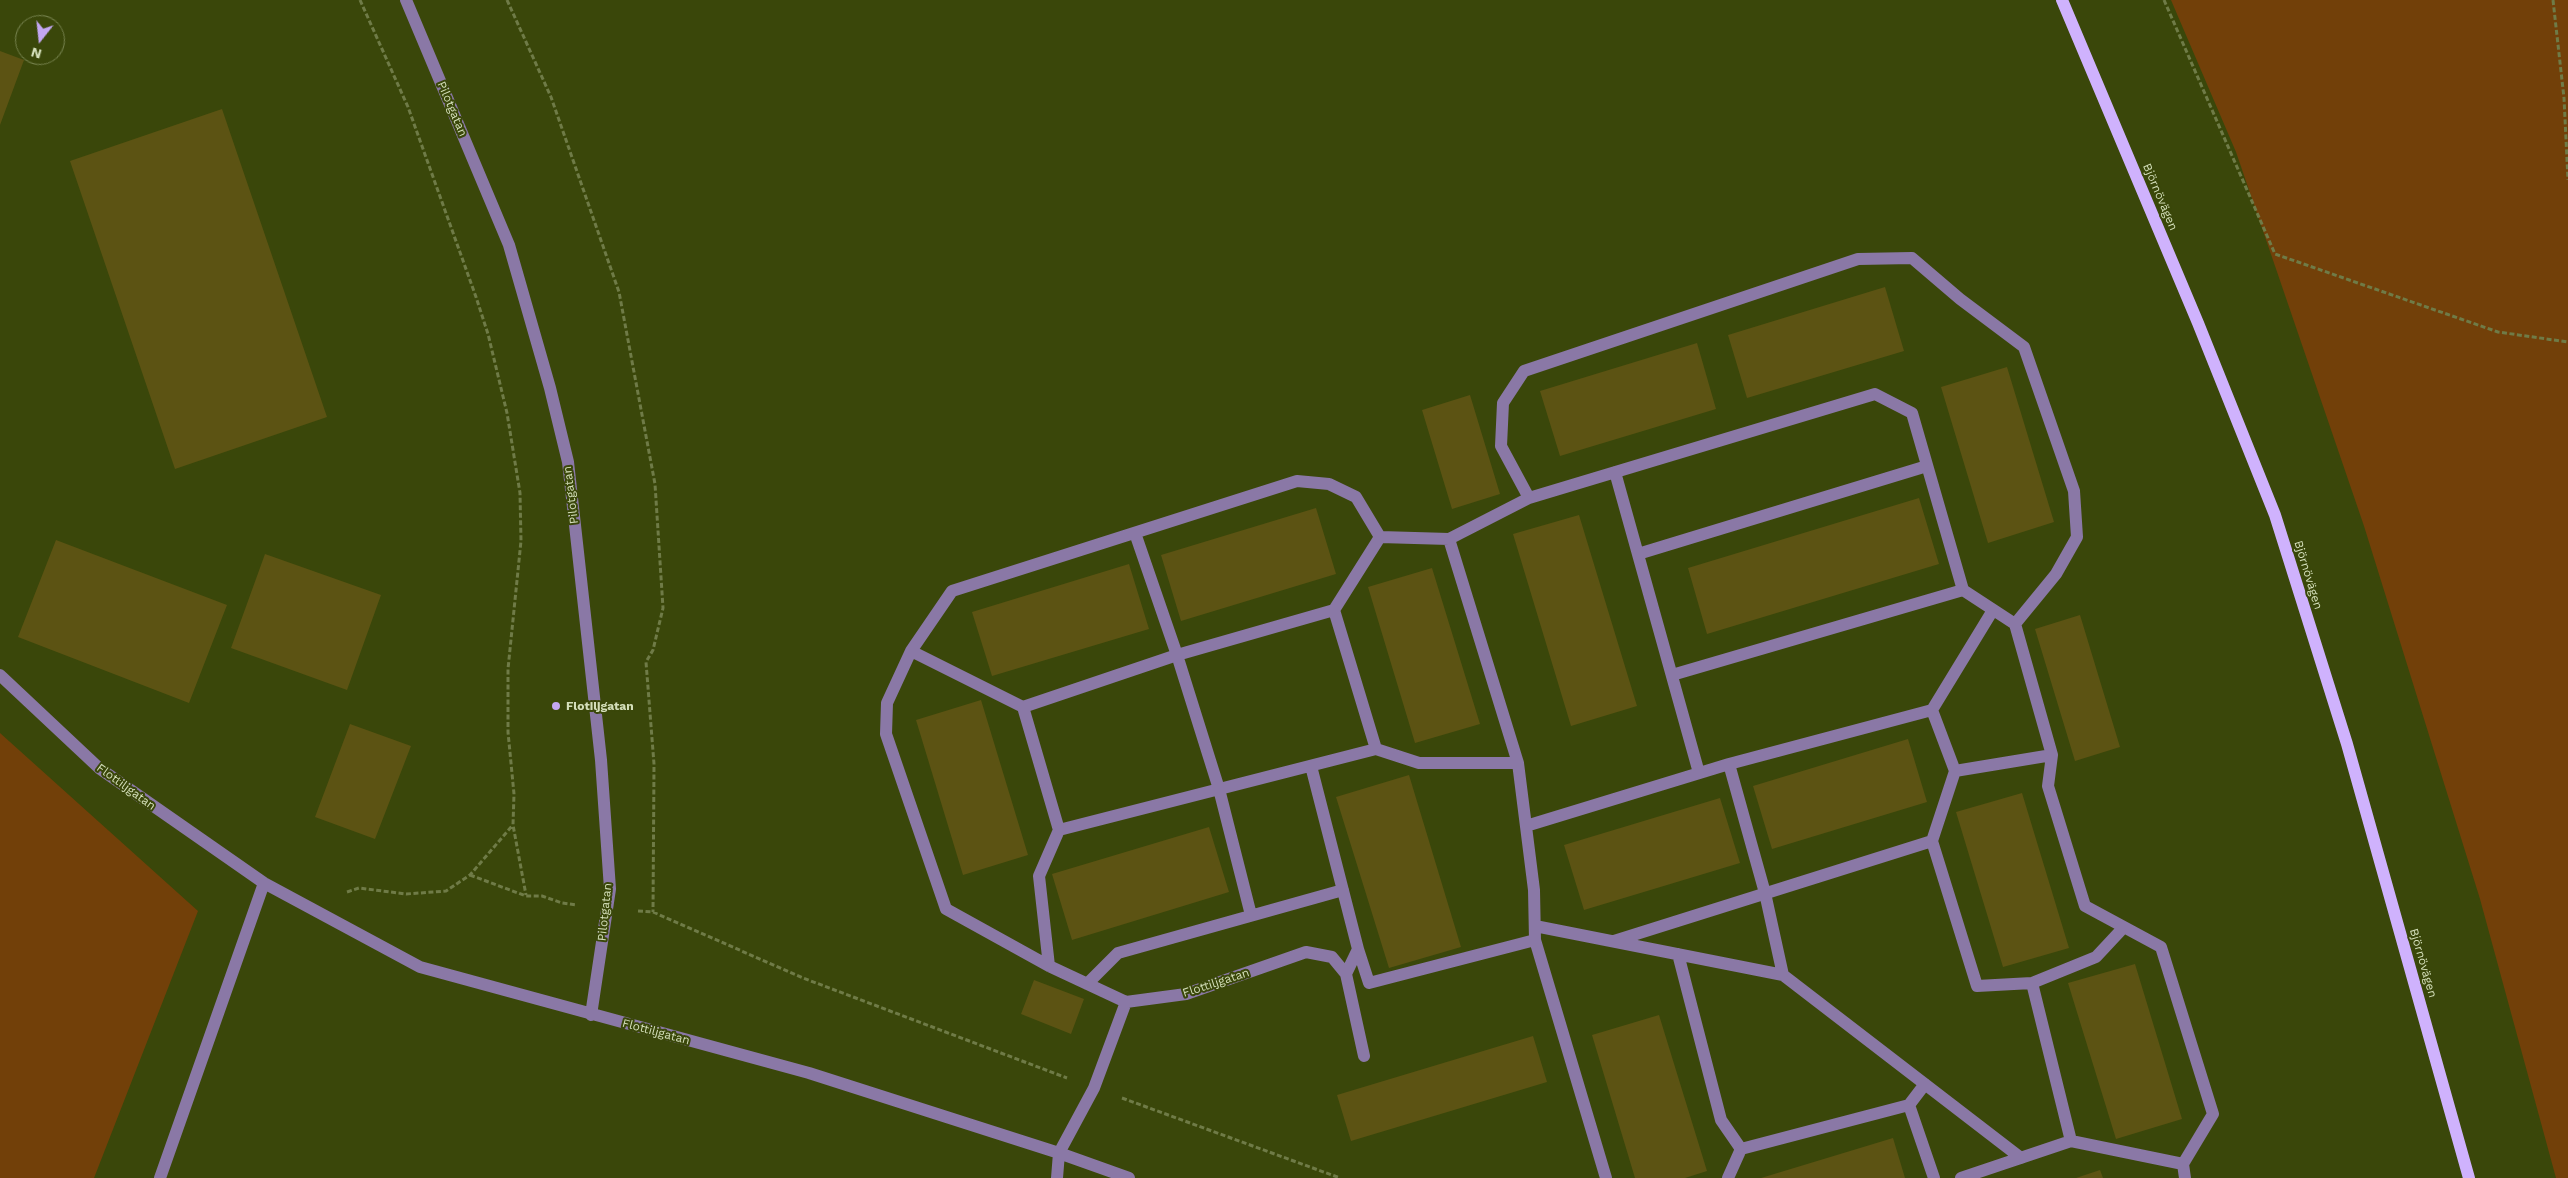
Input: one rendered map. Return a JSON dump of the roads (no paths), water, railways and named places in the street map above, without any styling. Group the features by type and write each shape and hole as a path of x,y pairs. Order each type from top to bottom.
{"main road":[{"name":"Björnövägen","path":"2062,0 2198,323 2275,515 2347,744 2469,1178"}],"street":[{"name":"Pilotgatan","path":"406,0 509,245 550,388 568,462 601,760 610,889 591,1015"},
{"path":"1529,498 1501,446 1503,403 1524,370 1858,259 1912,258 1960,299 2024,347 2074,491 2077,537 2056,574 2015,624"},
{"path":"1380,537 1449,539 1529,498 1875,394 1912,413 1963,590 2015,624 2052,754 2048,786 2085,906 2161,947 2213,1114 2183,1164 2185,1178"},
{"path":"1638,554 1927,466"},
{"path":"1615,472 1699,773"},
{"path":"1057,1178 1059,1152 1094,1088 1126,1002 1049,966 946,909 886,734 887,703 911,651 952,592 1297,482 1329,484 1356,497 1380,537"},
{"path":"1135,533 1178,654 1219,789 1251,915"},
{"path":"911,651 1023,707 1178,654 1334,610 1380,537"},
{"path":"1449,539 1518,763 1534,890 1535,940 1606,1178"},
{"path":"1672,675 1963,590"},
{"path":"1334,610 1376,749"},
{"path":"1526,826 1729,764 1932,710 1993,610"},
{"name":"Flottiljgatan","path":"0,675 99,768 264,883 420,967 809,1073 1059,1152 1129,1178"},
{"path":"1023,707 1059,830 1039,876 1049,966"},
{"path":"1932,710 1954,771 1932,841 1977,986 2032,983 2096,957 2124,927"},
{"path":"1059,830 1376,749 1419,763 1518,763"},
{"path":"1954,771 2052,754"},
{"path":"1729,764 1765,893 1783,975"},
{"path":"1311,766 1358,949 1369,983 1535,940"},
{"path":"1612,942 1932,841"},
{"path":"160,1178 264,883"},
{"path":"1087,984 1118,953 1343,890"},
{"path":"1535,926 1783,975 2020,1158"},
{"path":"1358,949 1346,974 1364,1056"},
{"name":"Flottiljgatan","path":"1126,1002 1186,994 1306,952 1332,957 1346,974"},
{"path":"1678,954 1721,1120 1741,1149"},
{"path":"2032,983 2071,1141"},
{"path":"1741,1149 1909,1105 1925,1084"},
{"path":"1909,1105 1934,1178"},
{"path":"1961,1178 2071,1141 2183,1164"},
{"path":"1728,1178 1741,1149"}],"place":[{"name":"Flotiljgatan","path":"556,706"}]}
